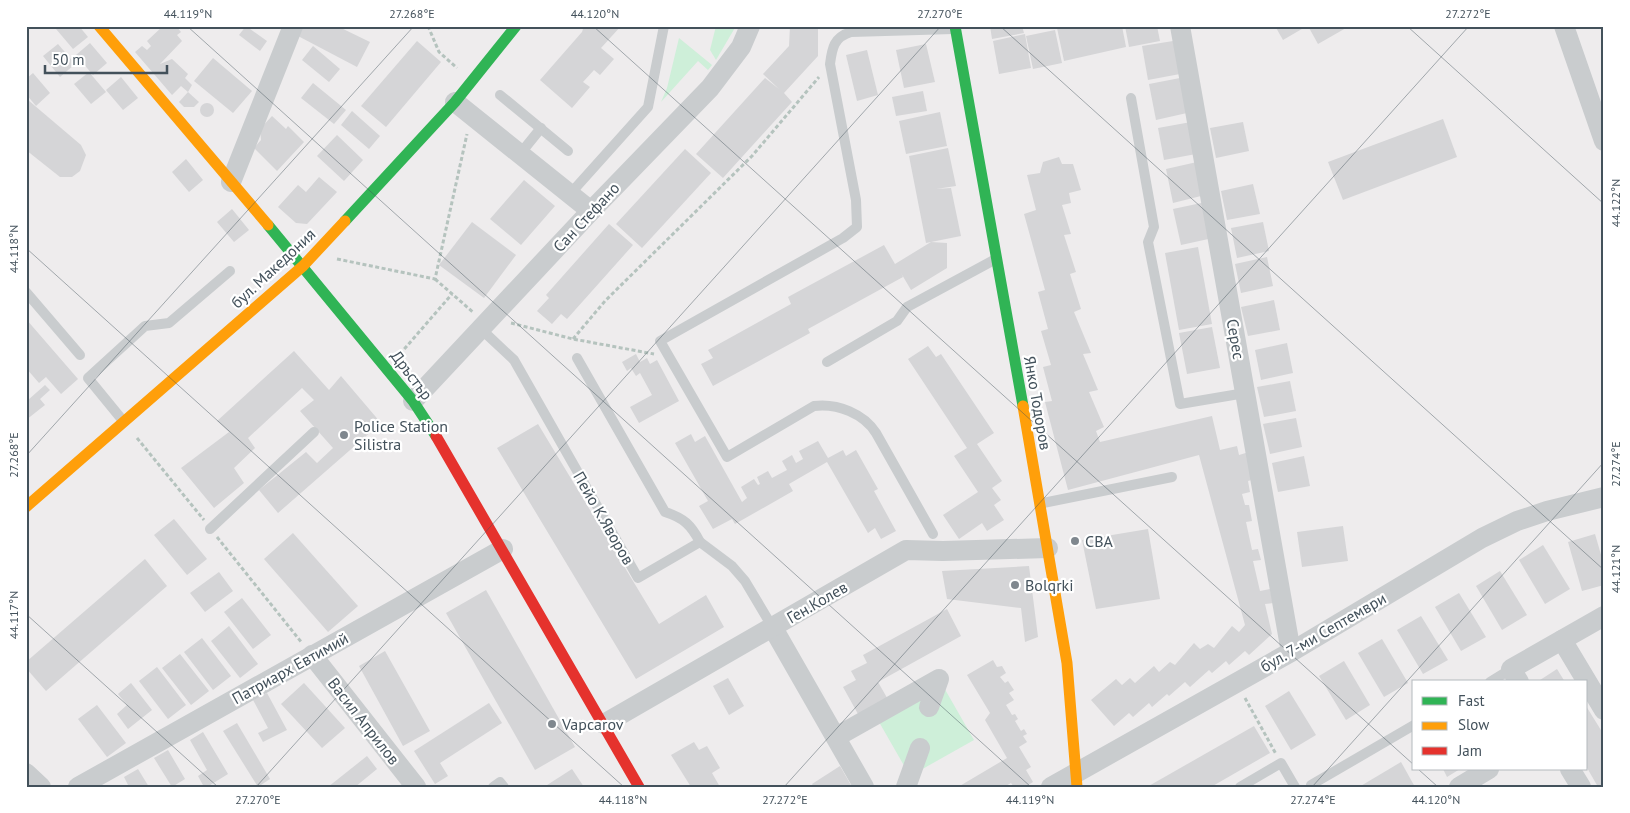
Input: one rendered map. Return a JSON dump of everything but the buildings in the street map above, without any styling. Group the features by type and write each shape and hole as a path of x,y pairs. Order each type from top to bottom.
{"street":[{"name":"Дръстър","path":"99,26 303,266 413,401 440,442 503,549 639,787"},
{"path":"231,182 293,26"},
{"name":"бул. Македония","path":"26,508 303,266 455,102 516,26"},
{"name":"Сан Стефано","path":"413,401 591,210 710,88 737,53 750,26"},
{"name":"Серес","path":"1180,26 1291,652"},
{"path":"1564,26 1600,119 1604,141"},
{"name":"Янко Тодоров","path":"955,28 1067,663 1077,780"},
{"path":"455,102 591,210"},
{"name":"бул. 7-ми Септември","path":"1051,787 1077,780 1236,682 1291,652 1482,538 1532,516 1604,497"},
{"name":"Ген.Колев","path":"604,724 906,550 938,543 1048,548"},
{"name":"Патриарх Евтимий","path":"78,787 503,549"},
{"path":"1515,675 1562,640 1604,616"},
{"path":"772,628 864,787"},
{"path":"1562,640 1586,680"},
{"name":"Васил Априлов","path":"312,656 416,787"},
{"path":"836,737 940,679 929,707"},
{"path":"1588,683 1604,710"},
{"path":"906,787 920,748"},
{"path":"1459,787 1487,770"},
{"path":"1571,770 1581,787"},
{"path":"26,773 41,787"}],"lane":[{"path":"570,194 648,107 664,26"},
{"path":"938,543 869,422 860,416 824,405 814,406 727,457 660,341 843,238 856,228 856,200 830,64 831,50 836,40 843,34 851,32 955,28"},
{"path":"500,95 568,151"},
{"path":"1131,98 1154,227 1148,242 1180,404 1245,393"},
{"path":"520,154 541,128"},
{"path":"828,362 897,321 907,307 996,259"},
{"path":"125,423 88,378 145,326 169,324 230,271"},
{"path":"26,292 80,355"},
{"name":"Пейо К.Яворов","path":"486,324 514,360 638,578 700,542"},
{"path":"578,358 666,512 680,517 690,524 700,542 732,566 741,576 772,628"},
{"path":"210,529 314,432"},
{"path":"1040,504 1172,477"},
{"path":"1497,680 1515,675"},
{"path":"1311,785 1412,726"},
{"path":"1240,787 1281,763 1294,787"},
{"path":"493,787 500,782 504,787"}],"path":[{"path":"428,26 439,52 472,81"},
{"path":"573,339 605,301 752,156 830,64"},
{"path":"435,279 471,115"},
{"path":"314,255 435,279 486,324 669,357"},
{"path":"387,369 452,294"},
{"path":"1236,682 1281,763"}],"green space":[{"path":"716,26 736,26 716,60 710,50"},
{"path":"679,38 712,65 708,70 698,61 661,102 667,88"},
{"path":"939,679 974,740 910,776 875,715"}],"traffic: fast":[{"path":"345,221 455,102 516,26"},
{"path":"955,26 1023,406"},
{"path":"268,225 413,401 436,436"}],"traffic: slow":[{"path":"99,26 268,225"},
{"path":"26,507 303,266 345,221"},
{"path":"1023,406 1067,663 1077,787"}],"traffic: jam":[{"path":"436,436 639,787"}],"place":[{"name":"Police Station Silistra","path":"344,435"},
{"name":"CBA","path":"1075,541"},
{"name":"Bolqrki","path":"1015,585"},
{"name":"Vapcarov","path":"552,724"}]}
